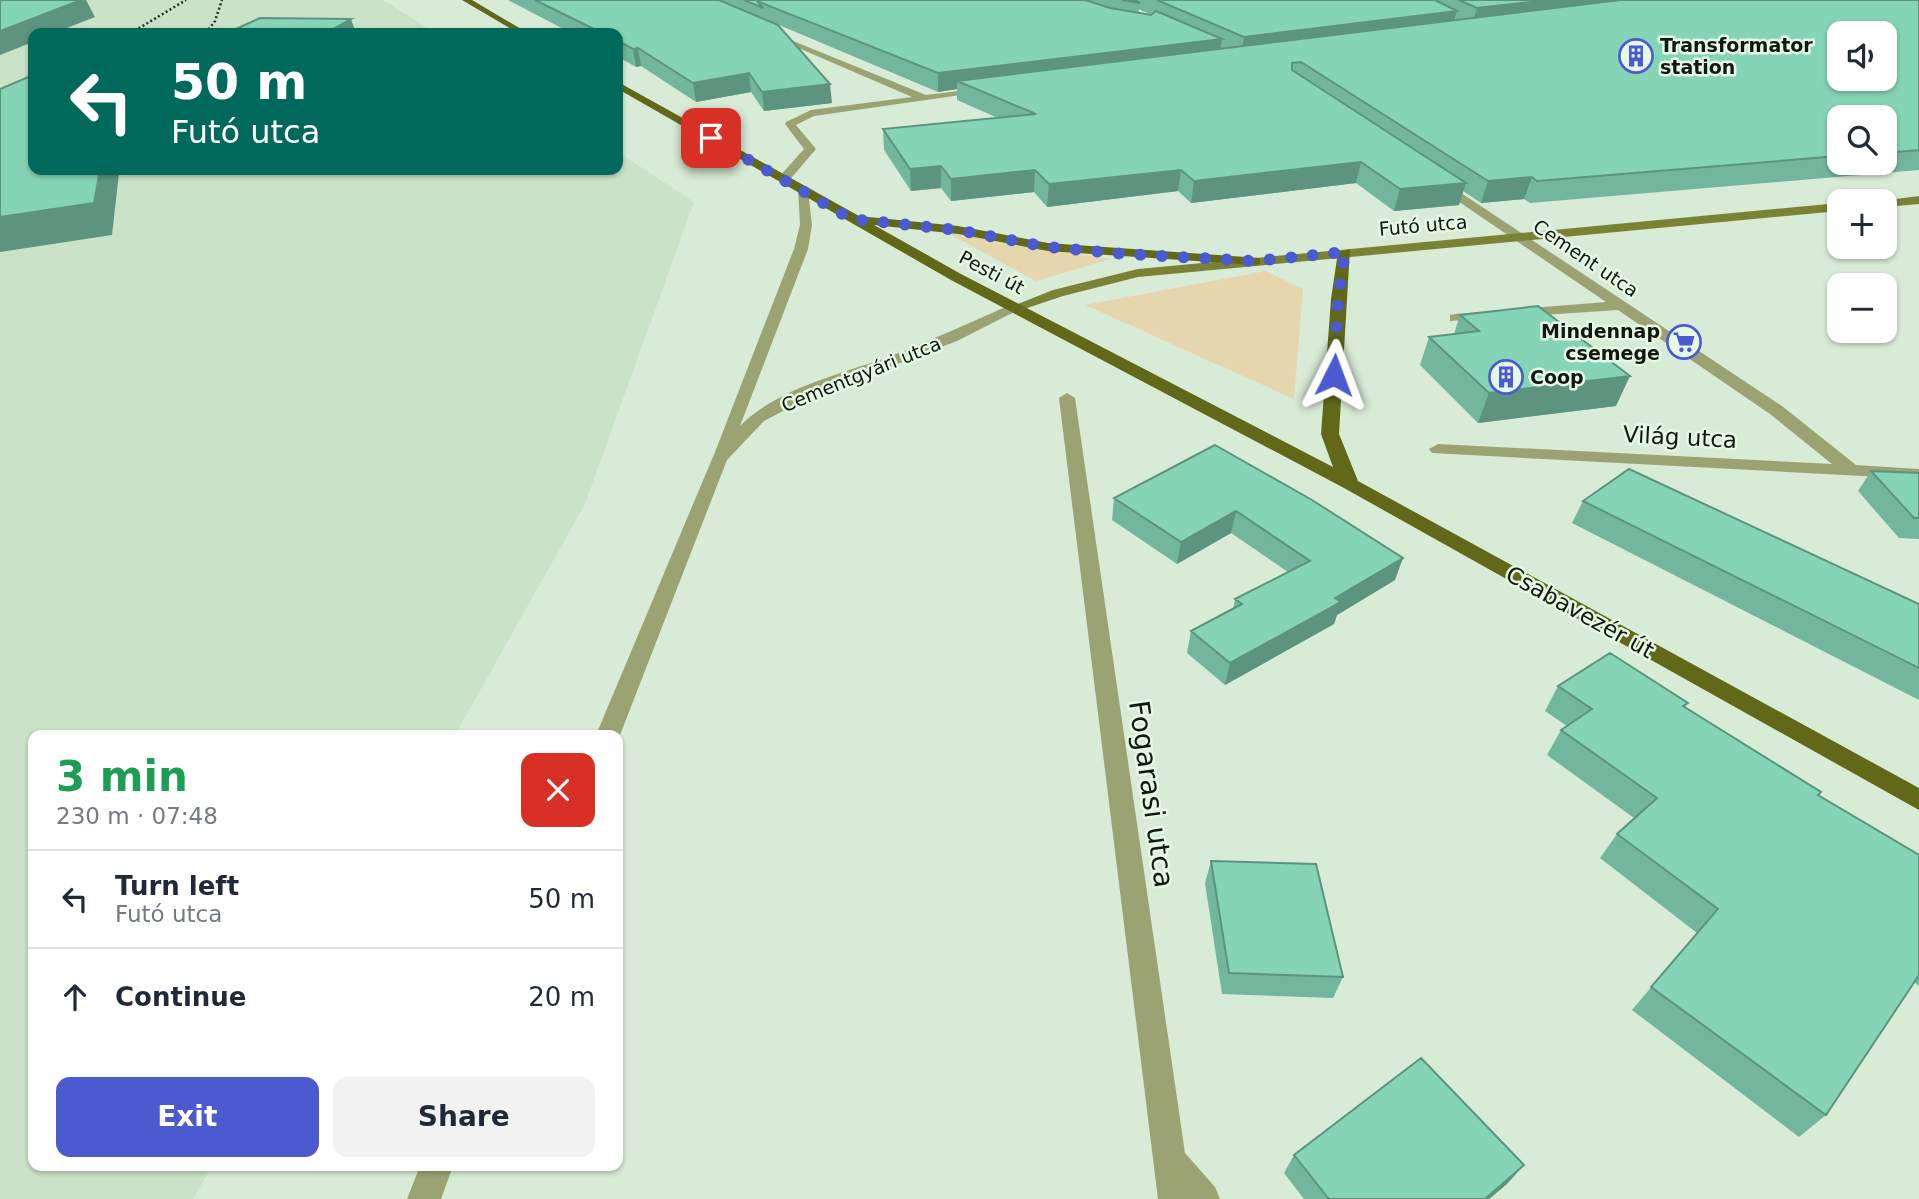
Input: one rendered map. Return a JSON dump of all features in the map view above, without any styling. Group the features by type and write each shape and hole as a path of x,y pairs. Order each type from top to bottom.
{"main road":[{"path":"466,0 515,28"},
{"name":"Pesti út","path":"623,88 851,219 1239,428"},
{"path":"1897,202 1919,200"},
{"name":"Futó utca","path":"1015,308 1069,290 1138,273 1827,208"},
{"path":"851,219 958,230 1048,247 1255,261"},
{"path":"1345,252 1338,299 1330,434 1351,484"},
{"name":"Csabavezér út","path":"1239,428 1351,484 1919,800"}],"street":[{"path":"754,26 925,99"},
{"path":"783,180 810,149 790,124 811,113 993,90"},
{"name":"Cement utca","path":"1423,172 1776,410 1851,470"},
{"name":"Cementgyári utca","path":"610,730 801,249 806,225 802,191"},
{"path":"1455,318 1621,305"},
{"name":"Cementgyári utca","path":"719,458 758,417 796,397 952,338 1015,308"},
{"name":"Fogarasi utca","path":"1067,398 1175,1199"},
{"name":"Világ utca","path":"1438,449 1919,474"},
{"path":"1171,1162 1203,1199"},
{"path":"424,1199 435,1171"}],"shaded area":[{"path":"0,0 383,0 427,28 28,28 28,175 623,175 623,155 694,202 585,504 458,730 28,730 28,1171 209,1171 193,1199 0,1199"},
{"path":"948,233 1111,259 1036,281"},
{"path":"1266,271 1303,289 1294,399 1085,305"}],"building":[{"path":"0,0 81,0 0,31"},
{"path":"535,0 719,0 778,25 830,84 762,92 749,73 693,83 638,48 633,49 623,44 623,28 592,28"},
{"path":"744,0 1085,0 1110,8 1151,15 1156,11 1222,39 938,73 757,1 763,8"},
{"path":"1157,0 1435,0 1457,11 1244,37"},
{"path":"1459,0 1549,0 1477,8"},
{"path":"1620,0 1919,0 1919,150 1897,152 1897,105 1827,105 1827,157 1537,181 1532,177 1488,181 1301,62 1292,63 1292,70 1466,183 1400,189 1361,162 1194,181 1181,170 1049,184 1035,170 951,179 941,166 910,169 883,129 1036,114 957,81"},
{"path":"260,18 351,19 335,28 238,28"},
{"path":"28,77 28,175 99,175 94,203 0,217 0,89"},
{"path":"1538,306 1630,376 1489,393 1429,337 1479,331 1460,315"},
{"path":"1215,445 1312,500 1403,558 1335,598 1341,602 1230,663 1191,631 1242,604 1235,599 1310,561 1236,511 1181,542 1114,498"},
{"path":"1629,469 1919,604 1919,668 1583,501"},
{"path":"1871,471 1919,473 1919,518 1914,518"},
{"path":"1610,653 1688,703 1683,706 1821,792 1818,795 1919,855 1919,975 1826,1115 1651,987 1718,909 1617,834 1657,798 1561,730 1592,709 1558,686"},
{"path":"1211,861 1316,864 1343,977 1229,973"},
{"path":"1421,1058 1524,1165 1485,1199 1329,1199 1294,1155"}],"railway":[{"path":"139,28 186,0"},
{"path":"210,28 222,0"}],"place":[{"name":"Transformator station","path":"1636,56"},
{"name":"Mindennap csemege","path":"1684,342"},
{"name":"Coop","path":"1506,377"}],"route":[{"path":"711,138 851,219 958,230 1048,247 1124,254 1255,261 1345,252 1338,299 1334,375"}]}
